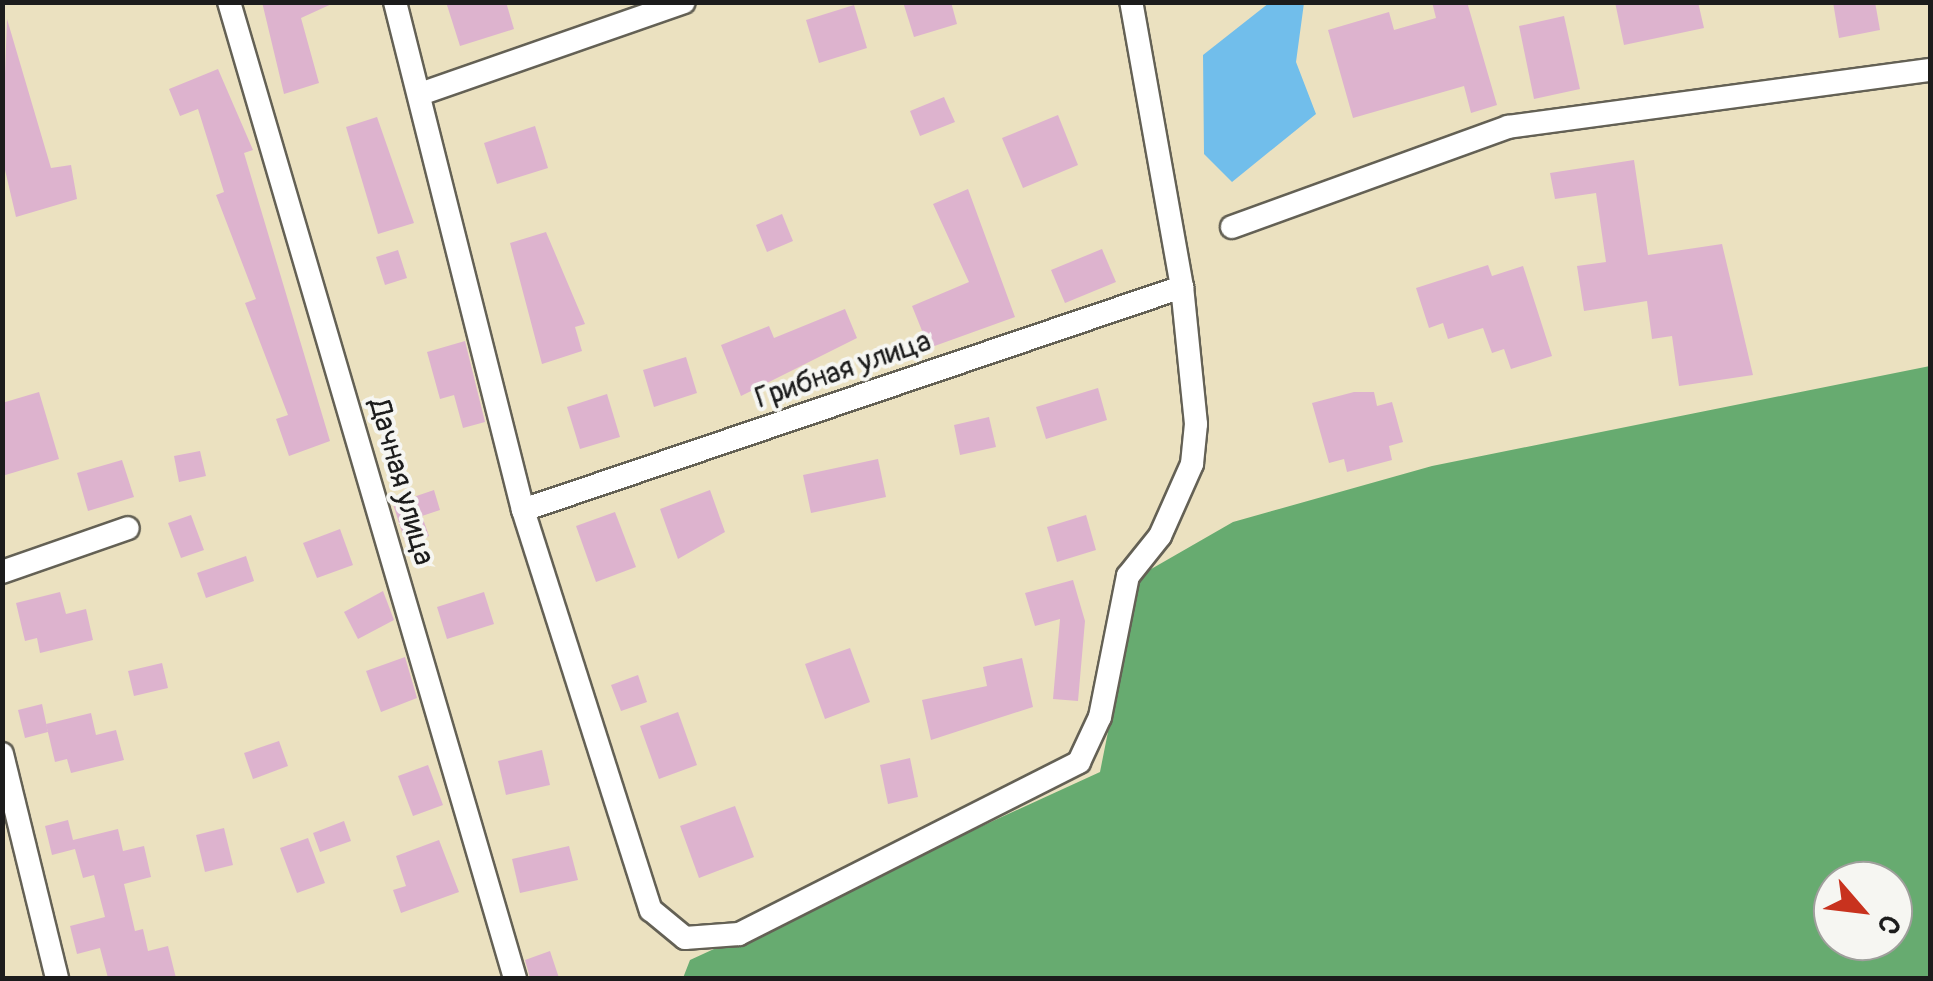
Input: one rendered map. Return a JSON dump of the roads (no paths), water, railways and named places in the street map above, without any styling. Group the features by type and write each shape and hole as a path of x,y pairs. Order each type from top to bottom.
{"street":[{"name":"Дачная улица","path":"229,2 515,978"},
{"path":"396,2 422,93 523,510 651,910 685,938 738,934 1079,762 1100,717 1128,576 1160,536 1192,464 1182,287 1131,2"},
{"path":"422,93 684,2"},
{"path":"1232,227 1508,127 1930,70"},
{"name":"Грибная улица","path":"523,510 1182,287"},
{"path":"2,572 128,528"},
{"path":"2,754 57,978"}],"water":[{"path":"1269,3 1304,3 1296,62 1316,114 1232,182 1204,154 1203,55"}]}
